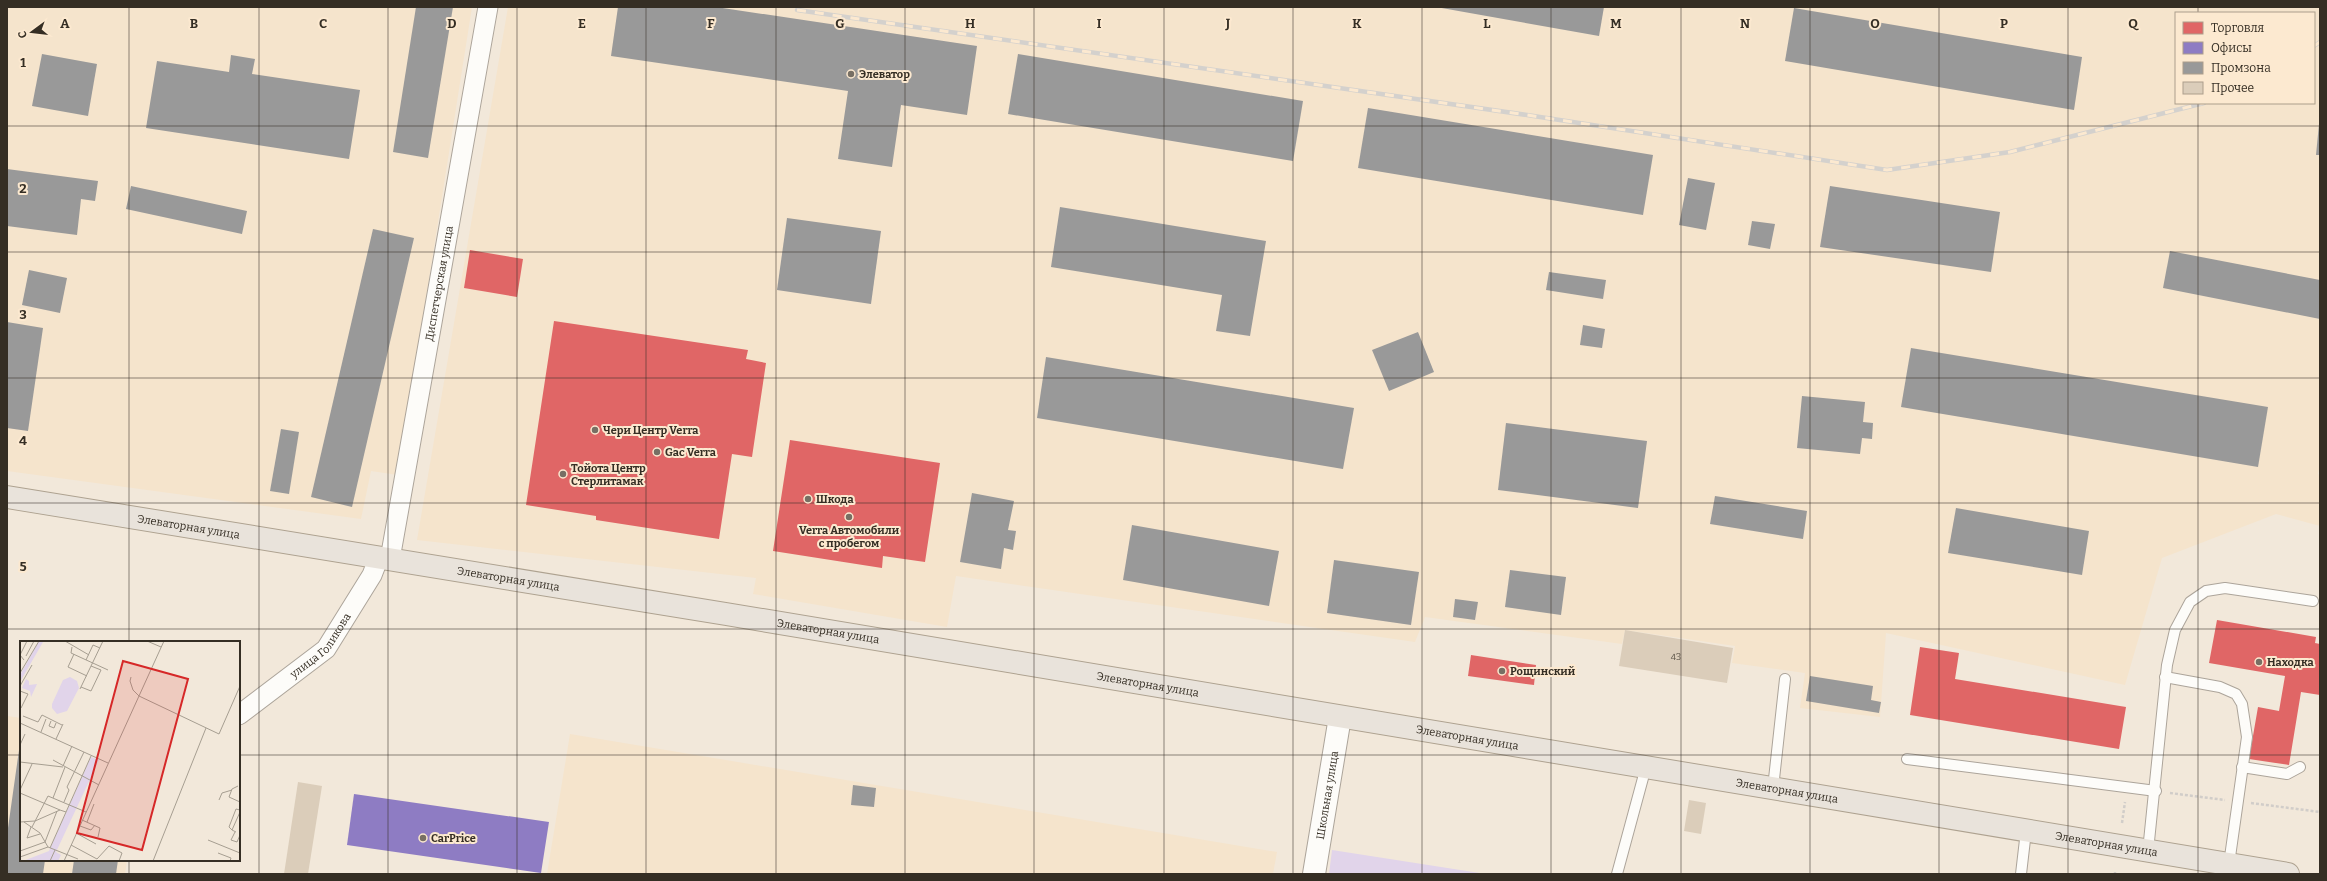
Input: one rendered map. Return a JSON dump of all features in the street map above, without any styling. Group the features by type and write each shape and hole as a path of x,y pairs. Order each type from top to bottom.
{"main road":[{"name":"Элеваторная улица","path":"7,497 385,558 2288,874"}],"street":[{"name":"Диспетчерская улица","path":"385,558 488,7"},
{"name":"улица Голикова","path":"240,714 326,649 372,575 385,558"},
{"name":"Школьная улица","path":"1314,874 1340,717"}],"lane":[{"path":"2148,851 2156,791 2165,677 2175,630 2190,602 2206,591 2225,588 2313,601"},
{"path":"2165,677 2220,687 2236,694 2242,704 2246,737 2229,864"},
{"path":"1773,788 1785,679"},
{"path":"1907,759 2156,791"},
{"path":"1617,874 1646,767"},
{"path":"2242,767 2287,774 2300,767"},
{"path":"2021,874 2026,831"}],"path":[{"path":"2122,823 2126,788"}],"shaded area":[{"path":"7,7 472,7 398,475 371,471 361,519 7,471"},
{"path":"508,7 2320,7 2320,466 2318,474 2320,475 2320,526 2276,514 2162,558 2125,685 1886,633 1880,717 1800,708 1805,673 1732,663 1735,646 1625,630 1622,644 1425,617 1415,642 956,576 947,627 753,594 756,578 417,540"},
{"path":"7,716 20,718 20,861 127,861 125,874 7,874"},
{"path":"570,734 1277,852 1273,874 547,874"},
{"path":"1332,850 1486,874 1329,874"}],"building: Торговля":[{"path":"470,250 523,259 517,297 464,288"},
{"path":"554,321 748,350 746,359 766,363 752,457 732,454 719,539 596,520 596,516 526,505"},
{"path":"790,440 940,463 925,562 883,556 882,568 773,551"},
{"path":"2217,620 2316,637 2315,643 2320,644 2320,695 2301,692 2289,765 2249,759 2258,707 2279,711 2285,676 2209,663"},
{"path":"1920,647 1959,653 1955,679 2126,707 2119,749 1910,715"},
{"path":"1471,655 1536,665 1534,685 1468,676"}],"building: Офисы":[{"path":"354,794 549,822 541,873 347,845"}],"building: Промзона":[{"path":"416,7 453,7 428,158 393,152"},
{"name":"Элеватор","path":"618,7 716,7 977,46 967,115 901,105 892,167 838,159 848,91 611,56"},
{"path":"1436,7 1604,7 1599,36"},
{"path":"1794,8 2082,57 2074,110 1785,61"},
{"path":"42,54 97,64 88,116 32,106"},
{"path":"1018,54 1303,101 1293,161 1008,114"},
{"path":"231,55 255,59 252,74 360,90 349,159 146,128 157,61 229,72"},
{"path":"1368,108 1653,155 1643,215 1358,168"},
{"path":"2319,124 2320,155 2316,155"},
{"path":"7,169 98,181 95,201 81,199 77,235 7,226"},
{"path":"1688,178 1715,183 1706,230 1679,225"},
{"path":"131,186 247,211 242,234 126,209"},
{"path":"1830,186 2000,212 1991,272 1820,247"},
{"path":"1060,207 1266,241 1250,336 1216,331 1222,295 1051,267"},
{"path":"787,218 881,231 871,304 777,290"},
{"path":"1752,221 1775,224 1770,249 1748,245"},
{"path":"373,229 414,238 352,507 311,497"},
{"path":"2170,251 2320,280 2320,319 2163,288"},
{"path":"29,270 67,278 60,313 22,305"},
{"path":"1549,272 1606,280 1603,299 1546,290"},
{"path":"7,322 43,328 28,431 7,428"},
{"path":"1583,325 1605,329 1602,348 1580,345"},
{"path":"1418,332 1434,372 1389,391 1372,350"},
{"path":"1911,348 2268,407 2258,467 1901,407"},
{"path":"1046,357 1354,408 1343,469 1037,418"},
{"path":"1802,396 1865,402 1863,422 1873,423 1872,439 1862,438 1860,454 1797,448"},
{"path":"1506,423 1647,441 1638,508 1498,490"},
{"path":"281,429 299,432 289,494 270,491"},
{"path":"972,493 1014,501 1008,530 1016,531 1013,550 1004,548 1001,569 960,562"},
{"path":"1715,496 1807,511 1803,539 1710,524"},
{"path":"1956,508 2089,531 2082,575 1948,553"},
{"path":"1132,525 1279,551 1269,606 1123,580"},
{"path":"1334,560 1419,572 1411,625 1327,613"},
{"path":"1510,570 1566,577 1561,615 1505,607"},
{"path":"1455,599 1478,602 1475,620 1453,617"},
{"path":"1810,676 1873,686 1871,700 1881,702 1879,713 1806,701"},
{"path":"20,743 20,861 45,861 43,874 7,874 7,835"},
{"path":"853,785 876,788 874,807 851,805"},
{"path":"74,861 118,861 116,874 72,874"}],"building: Прочее":[{"path":"1625,630 1733,648 1727,683 1619,666"},
{"path":"298,782 322,786 308,874 284,874"},
{"path":"1689,800 1706,803 1701,834 1684,831"}],"railway":[{"path":"797,10 1527,115 1887,170 2010,152 2200,104"},
{"path":"2315,45 2320,42"}],"place":[{"name":"Элеватор","path":"851,74"},
{"name":"Чери Центр Verra","path":"595,430"},
{"name":"Gac Verra","path":"657,452"},
{"name":"Тойота Центр Стерлитамак","path":"563,474"},
{"name":"Шкода","path":"808,499"},
{"name":"Verra Автомобили с пробегом","path":"849,517"},
{"name":"Находка","path":"2259,662"},
{"name":"Рощинский","path":"1502,671"},
{"name":"CarPrice","path":"423,838"}]}
